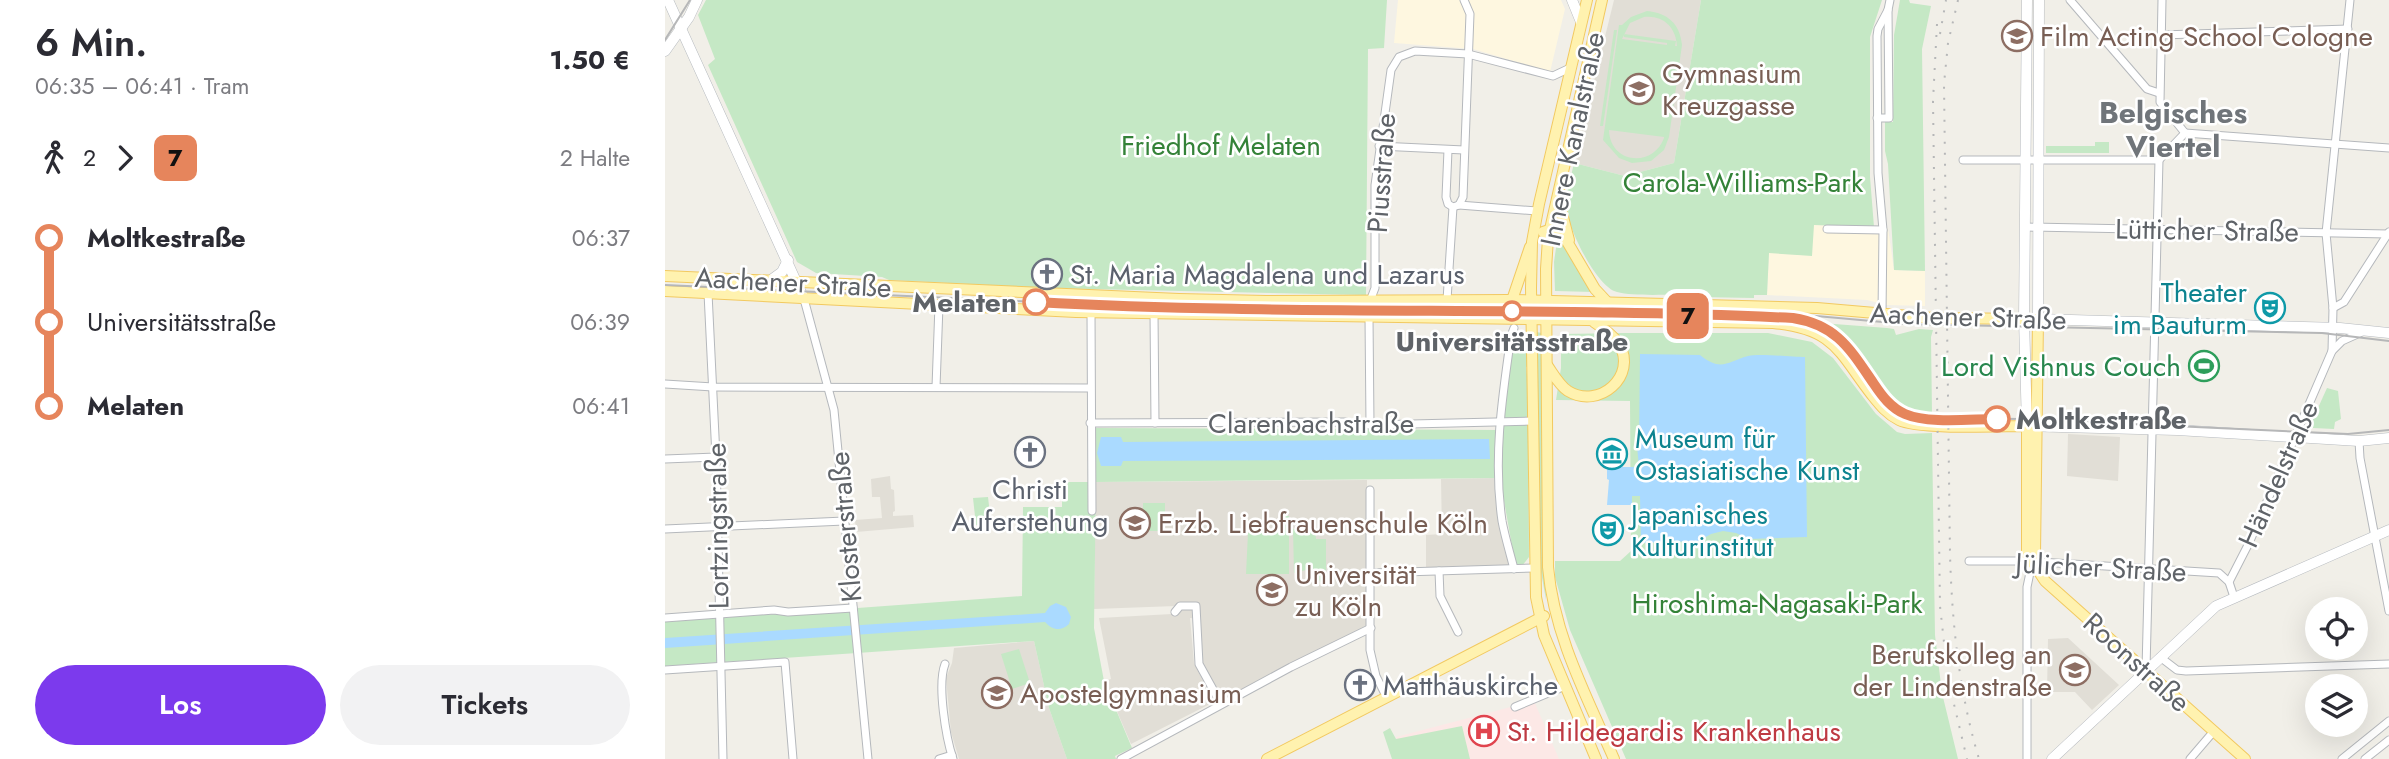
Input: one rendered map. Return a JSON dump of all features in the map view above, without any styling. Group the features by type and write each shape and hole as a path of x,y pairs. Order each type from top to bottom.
{"main road":[{"path":"665,51 697,0"},
{"path":"1572,0 1582,23"},
{"path":"1588,0 1599,15"},
{"name":"Innere Kanalstraße","path":"1532,321 1533,240 1537,211 1588,0"},
{"name":"Innere Kanalstraße","path":"1546,321 1549,230 1602,0"},
{"path":"2027,0 2024,319 2032,426 2035,554 2032,563"},
{"path":"2032,426 2038,319 2039,0"},
{"path":"669,4 804,299"},
{"path":"1557,191 1571,246"},
{"path":"1512,300 1526,253 1533,240 1549,230 1562,233 1595,289 1609,304"},
{"path":"771,280 782,272 788,260"},
{"name":"Aachener Straße","path":"665,276 1179,299 1512,300 1817,308 1933,318 2333,328 2389,333"},
{"path":"804,299 807,288 816,283"},
{"name":"Aachener Straße","path":"665,291 1091,312 1773,323 1793,325 1822,335 1841,351 1881,406 1897,419 1919,425 2032,426"},
{"path":"1423,319 1447,300"},
{"path":"1454,319 1453,308 1459,300"},
{"path":"1532,321 1535,572 1539,619 1548,647 1596,759"},
{"path":"1546,321 1548,568 1552,600 1560,631 1614,759"},
{"path":"1547,365 1560,385 1581,396 1603,394 1615,385 1622,372 1622,350 1614,338 1594,322"},
{"path":"2032,426 2152,429 2359,440 2389,438"},
{"path":"2052,759 2213,608 2389,530"},
{"name":"Roonstraße","path":"2032,563 2045,581 2245,759"},
{"path":"1524,626 1529,615 1535,572"},
{"path":"1536,597 1545,603 1552,600"},
{"path":"1267,759 1539,619 1550,607 1552,600"},
{"path":"1539,619 1551,622 1560,631"}],"street":[{"path":"1447,300 1456,206 1462,197 1470,14 1464,0"},
{"path":"1877,118 1889,118 1890,0"},
{"path":"2070,0 2147,89 2159,93"},
{"path":"2162,0 2160,102 2185,134 2389,148"},
{"name":"Händelstraße","path":"2234,597 2229,582 2333,351 2333,308 2326,233 2350,0"},
{"path":"1882,314 1883,230 1878,173 1877,36 1888,10"},
{"path":"2161,35 2348,29"},
{"name":"Piusstraße","path":"1370,301 1375,288 1375,185 1391,70 1395,60 1403,53 1412,51 1468,54"},
{"path":"1468,54 1553,76 1571,68"},
{"path":"2026,100 2039,100"},
{"path":"2146,669 2159,160 2185,134"},
{"path":"1379,146 1464,150"},
{"path":"1448,149 1448,204 1537,211"},
{"path":"1963,160 2159,160"},
{"name":"Lütticher Straße","path":"2026,226 2388,233"},
{"path":"1827,229 1883,230"},
{"path":"2333,308 2344,302 2388,233"},
{"path":"1375,288 1390,301"},
{"name":"Lortzingstraße","path":"708,293 716,457 723,759"},
{"name":"Klosterstraße","path":"804,299 829,387 836,426 868,759"},
{"path":"936,387 939,305"},
{"path":"1091,312 1092,511"},
{"path":"1154,313 1155,423"},
{"path":"1369,317 1370,425"},
{"path":"1514,328 1499,424 1498,468 1502,521 1514,569"},
{"path":"2333,351 2342,341 2363,331"},
{"path":"665,384 713,387 1090,388"},
{"name":"Clarenbachstraße","path":"1090,423 1344,422 1370,425 1499,424 1532,421"},
{"path":"2359,440 2389,611"},
{"path":"665,459 716,457"},
{"path":"1370,491 1372,662 1386,696"},
{"path":"665,529 844,521"},
{"name":"Jülicher Straße","path":"1969,561 2219,573 2229,582"},
{"path":"2027,759 2027,591 2032,563"},
{"path":"1371,573 1514,569 1535,572"},
{"path":"1439,571 1440,596 1458,632"},
{"path":"1175,612 1179,606 1196,606 1199,664 1221,704"},
{"path":"665,618 853,608"},
{"path":"1121,759 1221,704 1371,628"},
{"path":"2148,642 2176,670 2186,671 2389,664"},
{"path":"665,670 785,662 793,759"},
{"path":"939,759 953,757 944,710 942,678 945,664"},
{"path":"1515,707 1565,686"},
{"path":"2341,759 2389,721"},
{"path":"2190,759 2214,732"},
{"path":"2365,759 2389,740"}],"shaded area":[{"path":"1398,0 1561,0 1565,9 1550,72 1473,49 1394,43"},
{"name":"Gymnasium Kreuzgasse","path":"1614,0 1701,0 1674,163 1625,176 1574,163"},
{"path":"1814,225 1888,228 1894,270 1925,271 1925,306 1767,295 1769,253"},
{"path":"2068,434 2120,437 2118,481 2067,476"},
{"path":"890,476 891,489 894,490 893,516 913,515 914,527 856,532 855,520 882,518 880,497 872,497 871,479"},
{"name":"Universität zu Köln","path":"1497,478 1512,566 1426,568 1426,535 1442,534 1441,479"},
{"name":"Universität zu Köln","path":"1367,480 1367,625 1223,699 1202,663 1200,619 1190,618 1194,663 1210,695 1210,704 1131,744 1104,681 1111,679 1099,618 1172,614 1176,616 1176,606 1094,609 1096,482"},
{"name":"Berufskolleg an der Lindenstraße","path":"2068,638 2119,685 2092,710 2075,692 2047,692 2048,639"},
{"name":"Apostelgymnasium","path":"1034,641 1049,708 1067,759 959,759 951,732 946,678 954,648"},
{"name":"St. Hildegardis Krankenhaus","path":"1534,701 1559,759 1402,759 1396,737"}],"green space":[{"name":"Friedhof Melaten","path":"706,0 1387,0 1384,48 1368,49 1366,295 1045,288 889,280 882,277 816,273 797,262 708,65 715,59 698,15"},
{"name":"Carola-Williams-Park","path":"1701,0 1882,0 1870,37 1870,177 1874,227 1814,225 1812,256 1769,253 1767,295 1754,295 1754,298 1699,297 1698,294 1645,295 1617,292 1609,288 1592,268 1571,227 1566,206 1574,163 1625,176 1674,163"},
{"path":"1900,0 1931,6 1922,49 1925,271 1894,270 1885,122 1893,122 1894,35"},
{"path":"1647,11 1667,17 1679,31 1682,45 1669,137 1664,150 1651,161 1632,163 1619,158 1603,140 1619,25","holes":["1644,17 1663,20 1674,33 1676,39 1677,46 1676,41 1624,34 1630,23","1624,37 1667,43 1667,45 1622,39","1609,130 1664,137 1659,148 1642,158 1624,155 1616,150"]},
{"path":"1614,30 1617,30 1603,126 1600,126"},
{"path":"2095,142 2109,142 2109,153 2046,153 2046,146 2095,146"},
{"path":"1558,234 1593,292 1555,291 1554,262"},
{"path":"1821,323 1894,329 1896,335 1919,329 1933,330 1932,414 1912,410 1882,392 1843,338"},
{"path":"1536,332 1542,333 1546,600 1540,566"},
{"name":"Hiroshima-Nagasaki-Park","path":"1768,333 1812,342 1833,358 1876,414 1897,432 1932,433 1935,635 1942,693 1958,759 1626,759 1570,630 1555,577 1555,561 1620,561 1631,551 1630,401 1556,400 1561,368 1561,334"},
{"path":"1514,337 1523,340 1527,352 1529,557 1522,566 1515,563 1500,478 1096,482 1095,428 1501,430"},
{"path":"2327,388 2338,391 2341,419 2335,422 2334,429 2313,428 2313,419"},
{"path":"1062,482 1096,482 1094,628 1104,681 1132,748 1115,756 1116,759 1067,759 1049,708 1034,641 665,666 665,622 1022,596 1023,507 1062,507"},
{"path":"988,497 991,523 976,525 973,498"},
{"path":"1143,503 1165,503 1165,531 1143,531"},
{"path":"1282,516 1289,516 1289,574 1246,574 1248,533 1282,532"},
{"path":"1315,528 1316,539 1326,539 1326,586 1310,573 1306,573 1306,570 1294,573 1293,529 1298,529 1299,534 1306,534 1306,529"},
{"path":"1019,649 1030,683 1012,689 1001,654"},
{"path":"1462,726 1470,759 1392,759 1383,732 1390,728 1396,739"}],"water":[{"path":"1640,354 1700,355 1719,364 1753,355 1805,357 1807,537 1749,539 1723,531 1699,541 1641,543 1640,496 1632,496 1632,505 1607,505 1607,468 1620,468 1620,460 1623,460 1623,467 1639,467 1637,446"},
{"path":"1101,437 1121,437 1123,442 1489,439 1490,459 1123,461 1121,466 1101,466 1097,453"},
{"path":"1056,603 1066,607 1071,617 1069,624 1060,629 1045,622 665,648 665,638 1045,613"}],"tram line":[{"path":"665,40 690,0"},
{"path":"665,285 1170,308 1512,311 1793,318 1818,325 1836,336 1850,350 1882,396 1896,408 1914,417 2019,419 2348,434 2389,430"},
{"name":"7","path":"1036,302 1194,309 1512,311 1793,318 1807,320 1835,333 1887,401 1905,414 1928,419 1997,419"},
{"path":"1805,315 1905,324 2322,333 2389,341"}],"railway":[{"path":"1940,34 1946,0"},
{"path":"1958,0 1948,43 1944,84 1950,554 1958,658 1966,709 1979,759"},
{"path":"1937,24 1933,101 1940,606 1948,679 1967,759"}],"place":[{"name":"Film Acting School Cologne","path":"2017,36"},
{"name":"Gymnasium Kreuzgasse","path":"1639,89"},
{"name":"St. Maria Magdalena und Lazarus","path":"1047,274"},
{"name":"Melaten","path":"1036,302"},
{"name":"Theater im Bauturm","path":"2270,308"},
{"name":"Universitätsstraße","path":"1512,311"},
{"name":"Lord Vishnus Couch","path":"2204,366"},
{"name":"Moltkestraße","path":"1997,419"},
{"name":"Christi Auferstehung","path":"1030,452"},
{"name":"Museum für Ostasiatische Kunst","path":"1612,454"},
{"name":"Erzb. Liebfrauenschule Köln","path":"1135,523"},
{"name":"Japanisches Kulturinstitut","path":"1608,530"},
{"name":"Universität zu Köln","path":"1272,590"},
{"name":"Berufskolleg an der Lindenstraße","path":"2075,670"},
{"name":"Matthäuskirche","path":"1360,685"},
{"name":"Apostelgymnasium","path":"997,693"},
{"name":"St. Hildegardis Krankenhaus","path":"1484,731"}],"district":[{"name":"Belgisches Viertel","path":"2173,130"}]}
